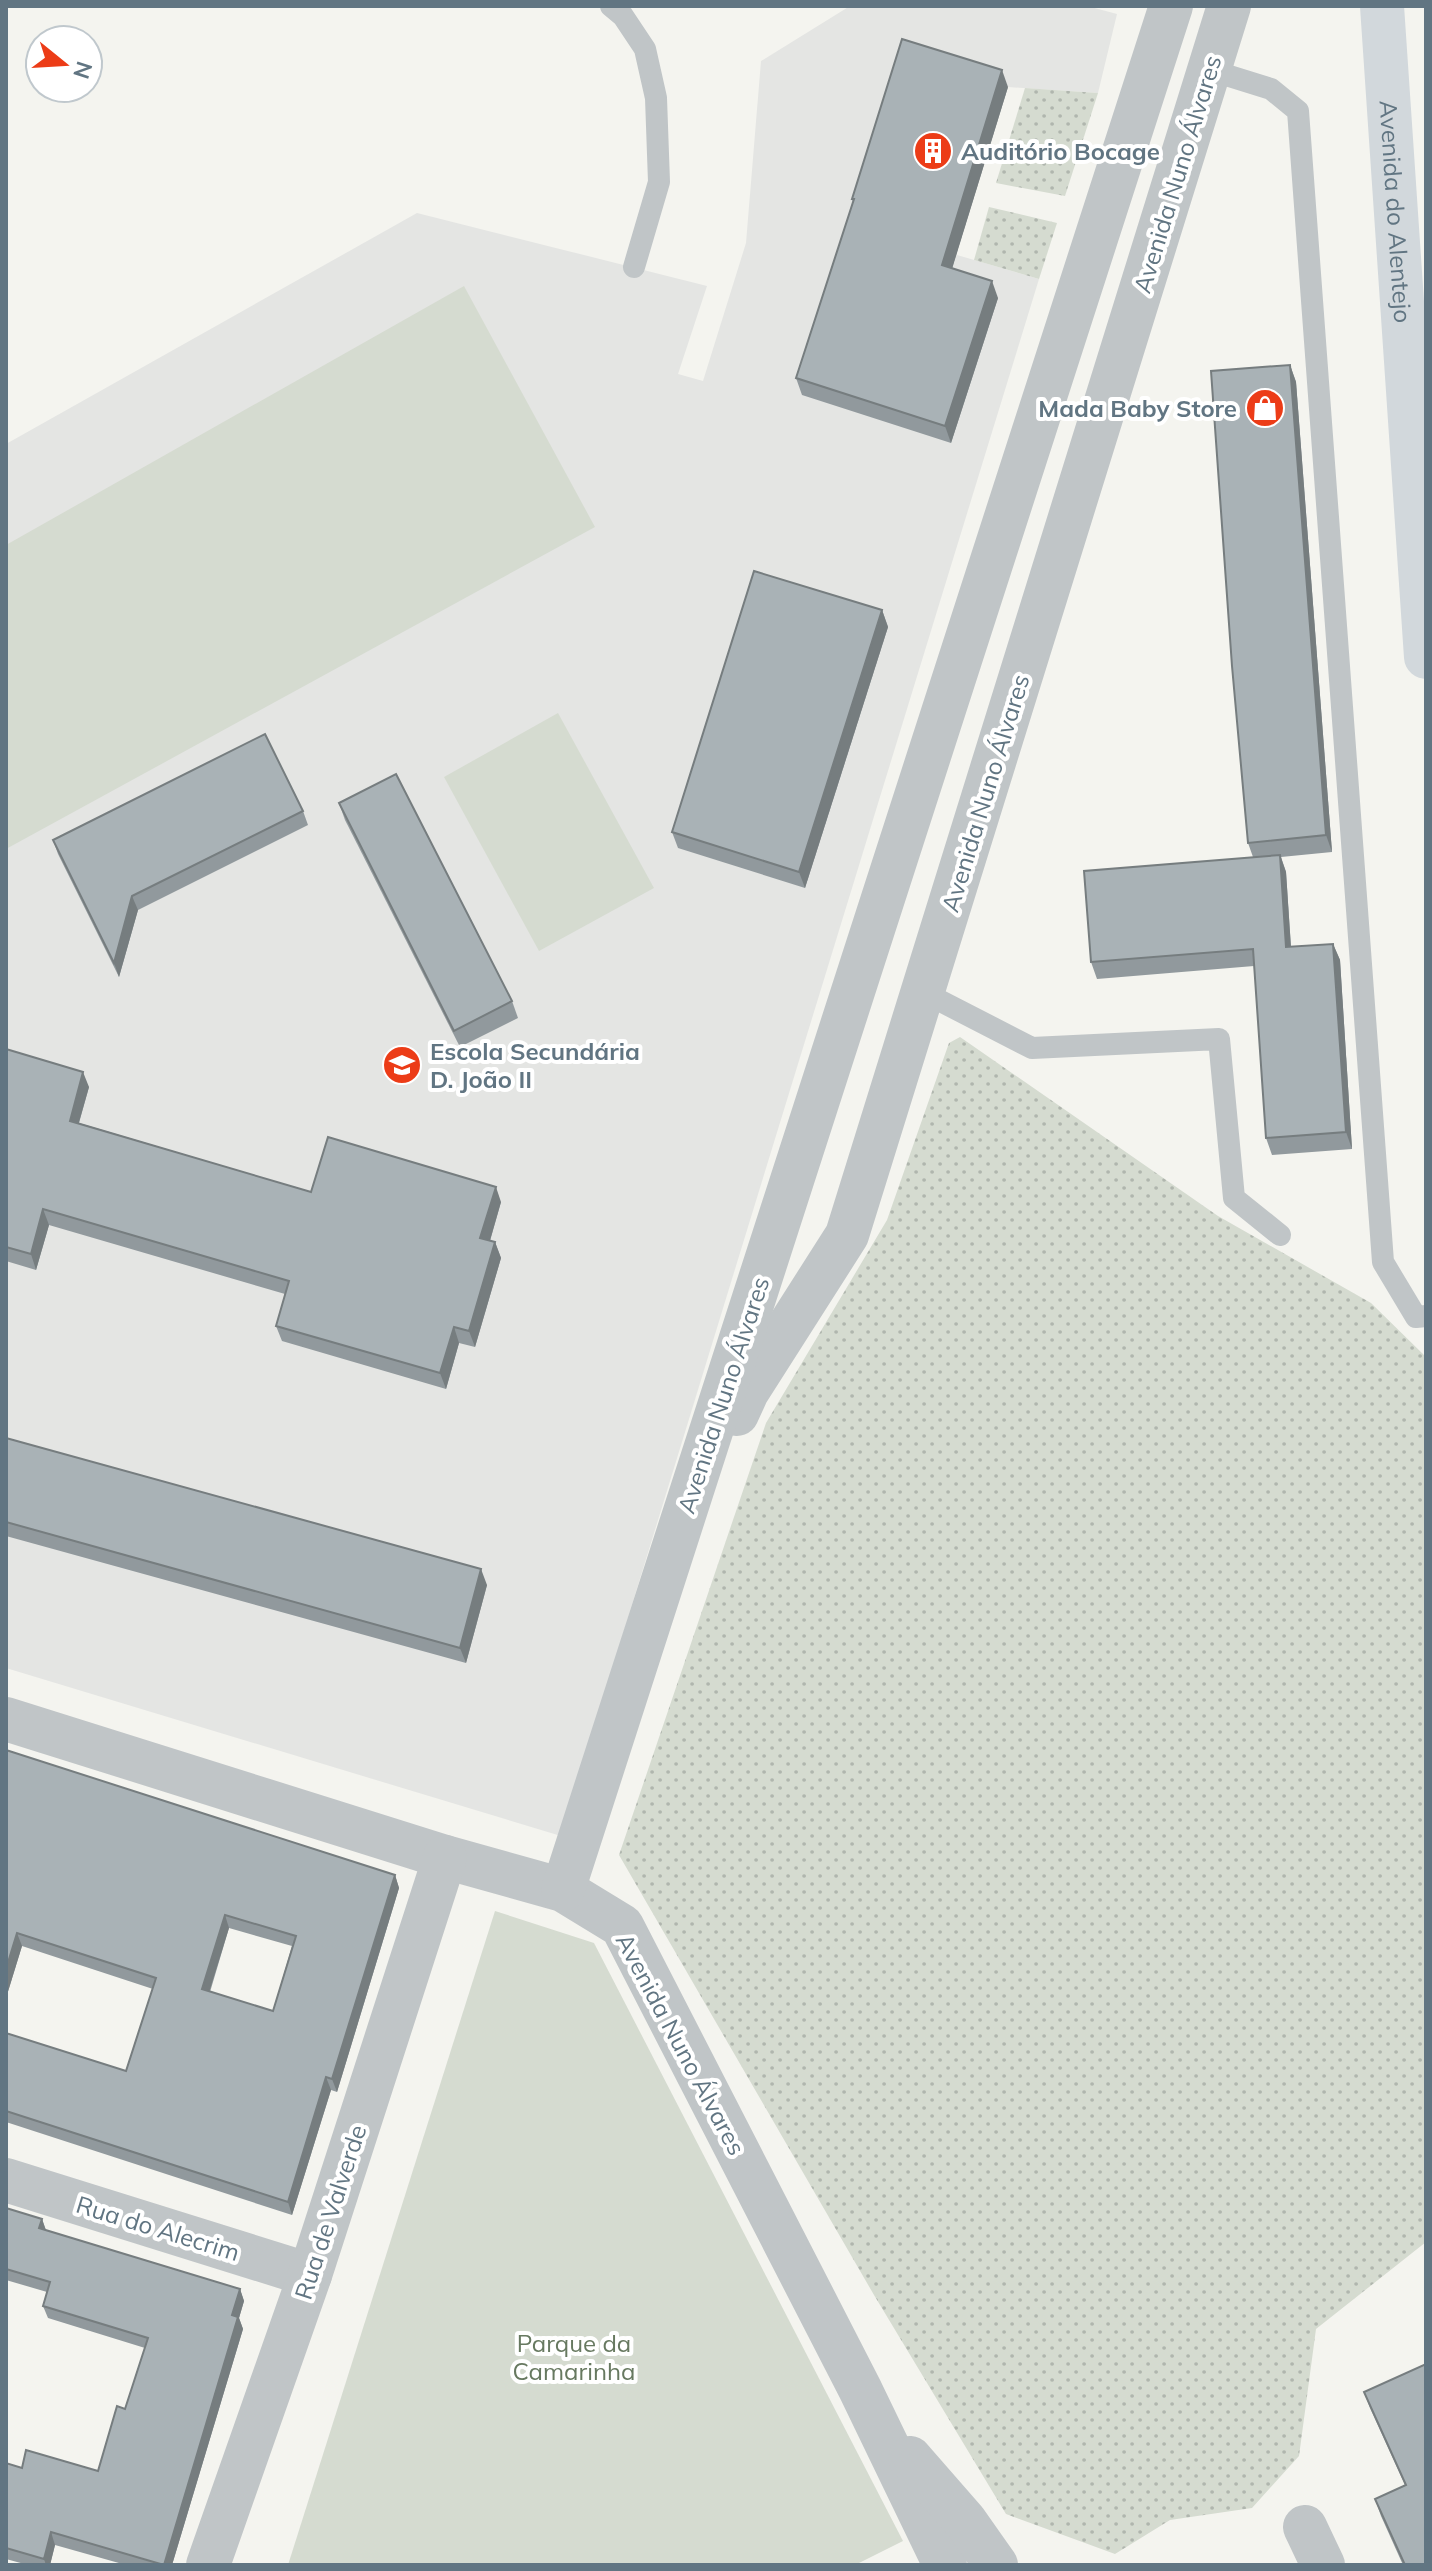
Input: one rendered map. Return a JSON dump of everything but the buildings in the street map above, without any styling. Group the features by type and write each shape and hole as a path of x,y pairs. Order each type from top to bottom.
{"main road":[{"name":"Avenida do Alentejo","path":"1382,6 1426,657"}],"street":[{"name":"Avenida Nuno Álvares","path":"945,2565 622,1926 563,1890 1171,6"},
{"name":"Avenida Nuno Álvares","path":"673,1550 747,1392 847,1235 1229,6"},
{"path":"785,1205 788,1226 797,1240 806,1245 819,1246 847,1235"},
{"path":"6,1719 445,1857 563,1890"},
{"name":"Rua de Valverde","path":"208,2565 310,2275 445,1857"},
{"name":"Rua do Alecrim","path":"6,2180 310,2275"},
{"name":"Avenida Nuno Álvares","path":"870,2412 965,2521 996,2565"}],"lane":[{"path":"611,6 623,16 645,49 656,98 659,182 634,267"},
{"path":"1210,70 1271,89 1298,111 1383,1262 1416,1317 1426,1316"},
{"path":"923,992 1032,1048 1219,1039 1234,1198 1280,1235"}],"shaded area":[{"name":"Escola Secundária D. João II","path":"850,6 1087,6 1117,14 1098,93 1008,87 908,56 957,255 1039,279 561,1836 6,1668 6,444 417,213 707,286 678,374 703,381 746,243 761,61"}],"green space":[{"path":"1025,88 1098,93 1065,196 996,183"},
{"path":"989,207 1057,223 1039,279 974,260"},
{"path":"464,286 595,527 6,849 6,545"},
{"path":"558,713 654,888 539,951 444,777"},
{"path":"960,1037 1218,1216 1371,1303 1426,1357 1426,2242 1316,2329 1299,2456 1252,2508 1170,2520 1115,2554 1006,2514 874,2295 619,1855 766,1423 887,1220 949,1043"},
{"name":"Parque da Camarinha","path":"495,1911 594,1943 903,2541 855,2565 288,2565"}],"place":[{"name":"Auditório Bocage","path":"933,151"},
{"name":"Mada Baby Store","path":"1265,408"},
{"name":"Escola Secundária D. João II","path":"402,1065"}]}
